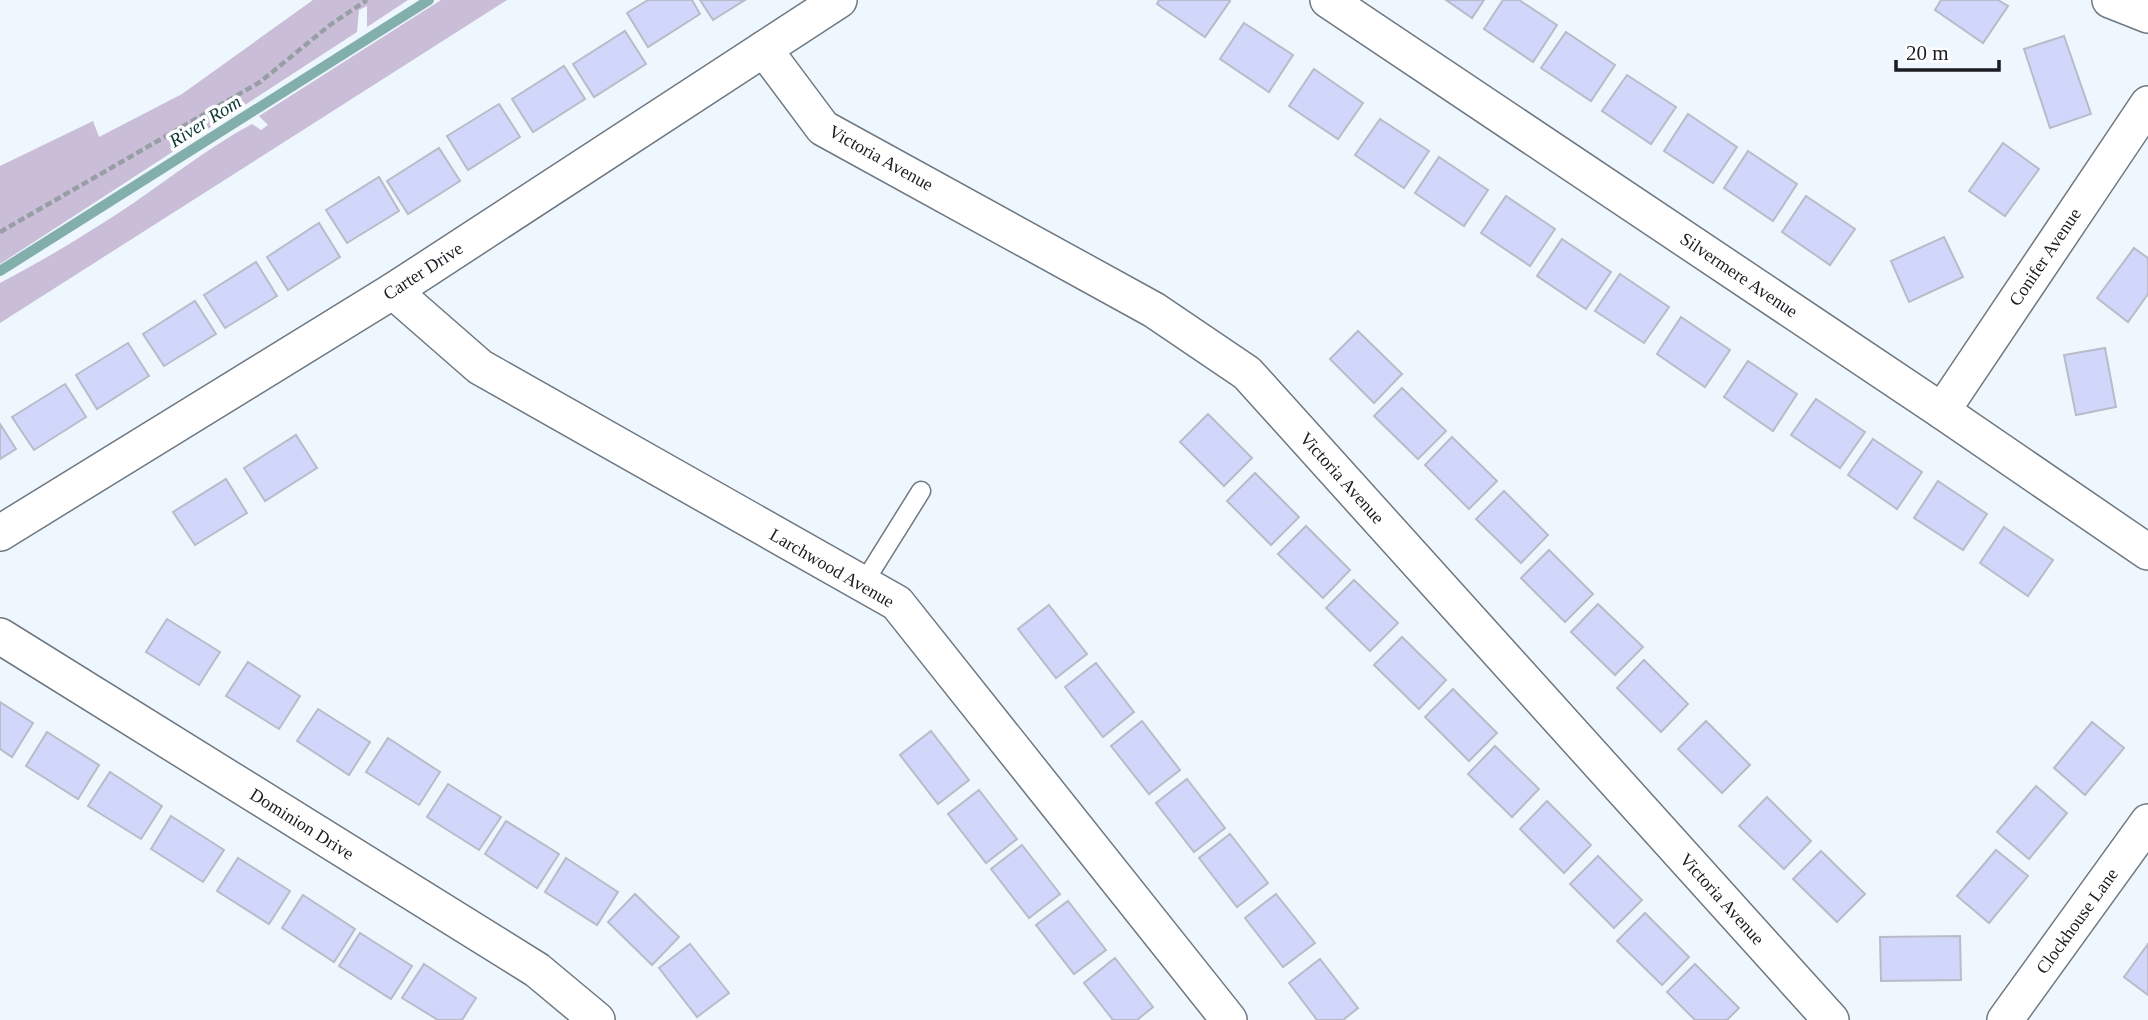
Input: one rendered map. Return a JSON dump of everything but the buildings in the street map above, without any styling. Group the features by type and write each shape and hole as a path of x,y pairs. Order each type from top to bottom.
{"street":[{"name":"Carter Drive","path":"0,533 393,291 839,0"},
{"name":"Silvermere Avenue","path":"1328,0 2148,552"},
{"path":"2110,0 2148,15"},
{"name":"Victoria Avenue","path":"764,49 823,128 1154,310 1247,373 1831,1020"},
{"name":"Conifer Avenue","path":"1942,411 2148,104"},
{"name":"Larchwood Avenue","path":"393,291 480,367 897,603 1229,1020"},
{"name":"Dominion Drive","path":"0,636 537,970 597,1020"},
{"name":"Clockhouse Lane","path":"2005,1020 2148,822"}],"lane":[{"path":"863,584 921,491"}],"path":[{"path":"0,232 260,82 330,25 367,0"}],"shaded area":[{"path":"313,0 408,0 367,27 367,6 359,10 357,32 0,264 0,166 93,121 99,137 182,94"},
{"path":"441,0 507,0 0,323 0,283 102,224 207,151 252,124 261,130 268,125 259,116"}],"waterway":[{"name":"River Rom","path":"0,271 429,0"}]}
